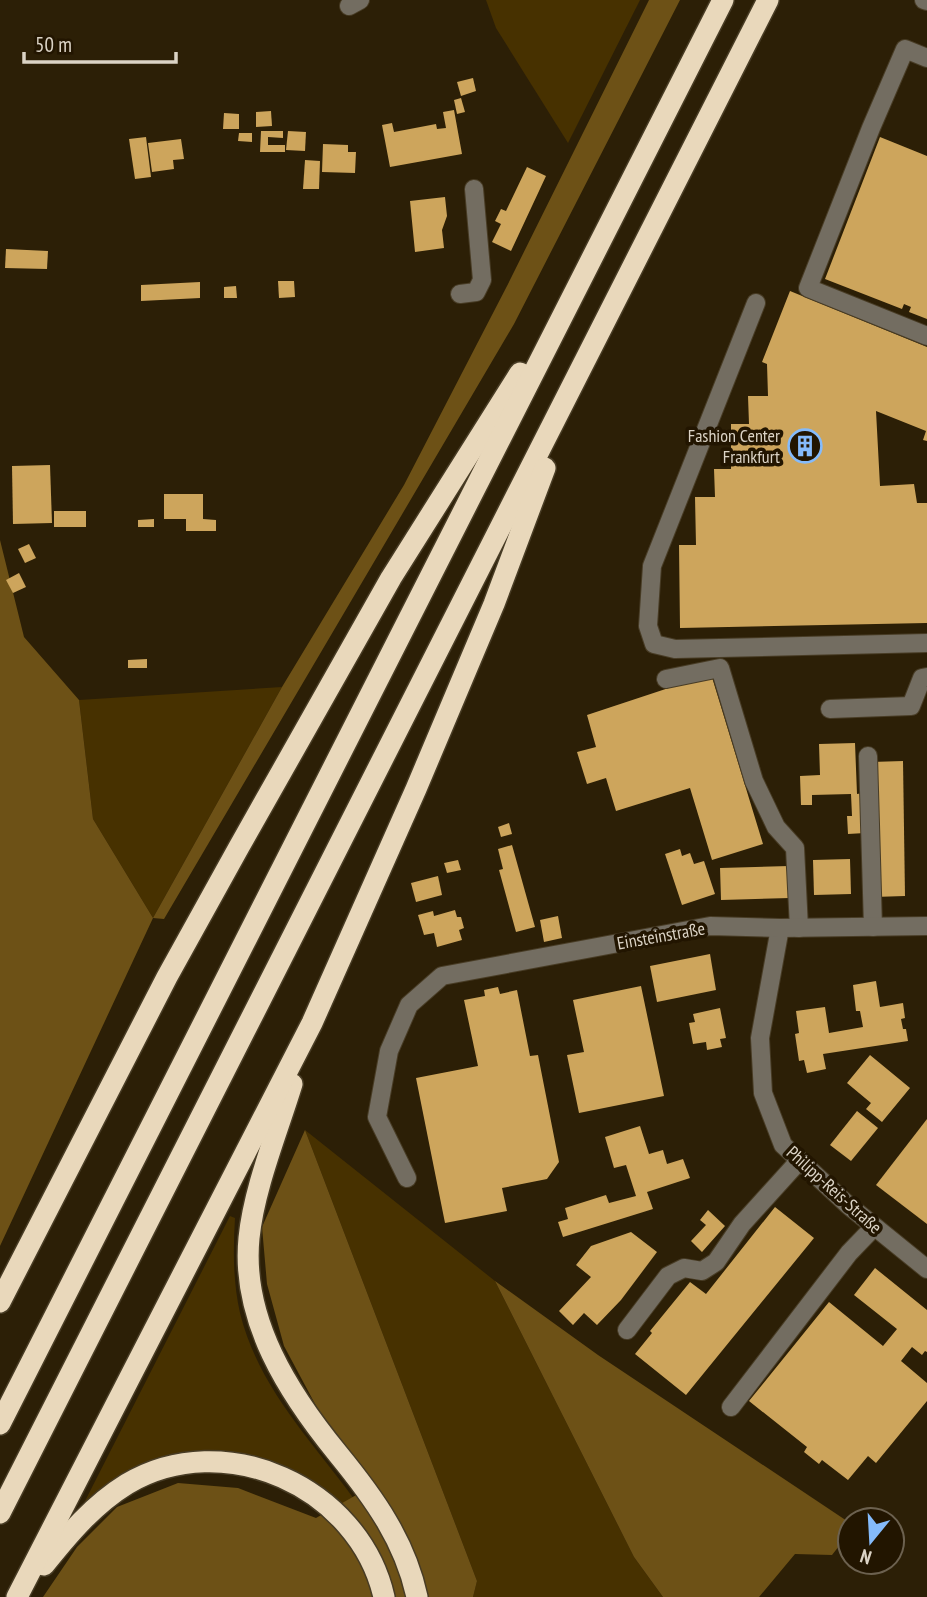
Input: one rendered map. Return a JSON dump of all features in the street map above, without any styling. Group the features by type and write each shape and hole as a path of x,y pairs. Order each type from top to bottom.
{"highway":[{"path":"0,1424 723,0"},
{"path":"0,1513 768,0"},
{"path":"0,1302 167,978 371,613 588,264"},
{"path":"18,1597 312,1023 489,616 586,362"},
{"path":"312,1023 253,1219 248,1254 253,1294 262,1329 277,1365 302,1407 361,1481 388,1521 407,1561 417,1597"},
{"path":"18,1597 72,1529 100,1502 129,1483 175,1464 199,1460 229,1461 282,1477 328,1505 359,1542 371,1562 384,1597"}],"street":[{"path":"927,58 905,49 870,128 808,288 927,336"},
{"path":"460,294 476,292 482,280 474,189"},
{"path":"756,303 652,566 648,626 654,644 675,649 927,643"},
{"path":"666,678 720,668 754,781 776,827 795,848 799,928"},
{"path":"830,709 911,706 922,678 927,677"},
{"path":"867,756 873,927"},
{"name":"Einsteinstraße","path":"407,1178 377,1117 389,1051 409,1005 442,976 710,926 927,926"},
{"name":"Philipp-Reis-Straße","path":"780,928 761,1038 763,1093 783,1145 874,1227 927,1269"},
{"path":"627,1330 668,1276 684,1268 702,1271 716,1262 742,1224 799,1161"},
{"path":"731,1407 849,1253 874,1227"}],"shaded area":[{"path":"486,0 640,0 568,143 496,28"},
{"path":"649,0 680,0 514,324 164,919 153,918 282,687 404,485 507,286"},
{"path":"0,540 24,637 79,700 93,819 153,918 0,1246"},
{"path":"282,687 153,918 93,819 79,700"},
{"path":"305,1130 495,1281 634,1557 663,1597 473,1597 477,1581"},
{"path":"305,1130 477,1581 473,1597 43,1597 77,1547 117,1507 178,1483 238,1488 316,1518 372,1486 322,1417 284,1346 267,1284 262,1227"},
{"path":"230,1216 235,1218 236,1290 249,1341 275,1392 360,1507 381,1544 315,1485 165,1458 117,1478 84,1503"},
{"path":"495,1281 598,1355 836,1514 836,1550 832,1555 795,1554 759,1597 663,1597 634,1557"}],"building":[{"path":"473,78 476,91 461,96 457,82"},
{"path":"461,98 465,112 457,114 454,100"},
{"path":"454,110 462,154 390,167 382,125 392,123 394,132 436,124 437,129 446,128 443,112"},
{"path":"271,111 272,126 256,127 256,112"},
{"path":"224,113 239,114 239,129 223,129"},
{"path":"261,131 283,131 283,138 268,137 268,145 285,145 285,152 260,152"},
{"path":"288,131 306,132 305,151 286,150"},
{"path":"239,133 252,133 252,142 238,141"},
{"path":"146,137 151,177 135,179 129,139"},
{"path":"880,137 927,156 927,319 909,312 911,307 904,304 902,309 825,279"},
{"path":"181,139 184,159 173,160 174,169 152,172 148,143"},
{"path":"323,144 348,145 348,152 356,152 355,173 322,172"},
{"path":"305,160 320,161 319,189 303,189"},
{"path":"527,167 546,176 511,251 492,242 501,224 495,221 501,209 506,211"},
{"path":"445,197 447,216 442,230 444,248 415,252 410,201"},
{"path":"6,249 48,251 47,269 5,268"},
{"path":"278,281 294,281 295,297 279,298"},
{"path":"200,282 200,298 141,301 141,285"},
{"path":"236,286 237,298 224,298 224,287"},
{"name":"Fashion Center Frankfurt","path":"790,291 927,347 927,441 923,440 926,431 876,411 880,486 914,484 917,503 927,503 927,623 680,628 679,545 696,545 695,497 715,497 714,469 731,469 731,424 749,424 748,396 768,396 767,364 762,362"},
{"path":"50,465 52,523 13,524 12,466"},
{"path":"164,494 203,494 203,519 216,520 216,531 186,531 186,519 164,519"},
{"path":"54,511 86,511 86,527 54,527"},
{"path":"154,519 154,527 138,527 138,520"},
{"path":"29,544 36,558 25,563 18,549"},
{"path":"19,573 26,587 13,593 6,580"},
{"path":"147,659 147,668 128,668 128,660"},
{"path":"711,674 763,844 712,860 690,788 616,811 606,778 587,784 577,752 596,747 587,715"},
{"path":"855,743 857,794 863,793 865,833 848,834 847,816 852,816 851,794 812,795 812,805 801,805 800,776 820,775 819,744"},
{"path":"903,761 905,896 874,897 871,762"},
{"path":"509,823 512,834 501,837 498,827"},
{"path":"512,845 535,927 516,932 499,870 503,869 498,849"},
{"path":"680,849 682,856 690,853 694,864 704,861 715,894 682,905 665,854"},
{"path":"850,859 851,894 814,895 813,860"},
{"path":"458,860 461,870 447,873 444,863"},
{"path":"789,866 790,898 721,900 720,868"},
{"path":"438,876 442,895 416,902 411,883"},
{"path":"455,910 457,917 461,917 464,928 459,930 462,940 437,947 434,933 424,935 418,915 433,911 434,916"},
{"path":"558,916 562,938 544,942 540,920"},
{"path":"710,954 716,990 657,1002 650,966"},
{"path":"876,981 880,1007 903,1003 905,1018 901,1019 908,1041 823,1054 826,1069 807,1073 804,1060 799,1061 795,1034 799,1033 796,1011 825,1007 829,1033 863,1027 860,1011 856,1011 853,985"},
{"path":"641,986 664,1096 579,1113 567,1055 584,1052 573,1000"},
{"path":"498,987 500,994 517,990 530,1056 538,1055 559,1162 547,1179 502,1188 507,1211 445,1223 416,1078 478,1066 464,1000 485,996 484,990"},
{"path":"720,1008 726,1038 720,1039 722,1047 707,1050 706,1042 693,1044 689,1023 695,1022 693,1014"},
{"path":"870,1055 910,1088 882,1122 866,1109 871,1103 847,1083"},
{"path":"857,1111 878,1128 851,1161 830,1145"},
{"path":"927,1119 927,1224 876,1185"},
{"path":"640,1126 649,1154 663,1150 667,1164 683,1159 690,1178 647,1192 653,1209 563,1237 558,1222 568,1219 565,1208 606,1195 609,1203 636,1196 626,1165 614,1168 605,1137"},
{"path":"775,1207 814,1238 686,1395 635,1354 690,1282 706,1294"},
{"path":"708,1210 725,1226 702,1252 691,1241 706,1225 700,1220"},
{"path":"631,1232 657,1252 621,1300 597,1325 584,1313 573,1325 559,1311 591,1277 576,1265 591,1246"},
{"path":"875,1268 927,1310 927,1352 922,1355 912,1347 901,1361 927,1383 927,1401 876,1463 868,1456 848,1480 822,1460 819,1464 804,1452 807,1447 749,1401 829,1302 883,1346 897,1329 854,1295"}],"place":[{"name":"Fashion Center Frankfurt","path":"805,446"}]}
